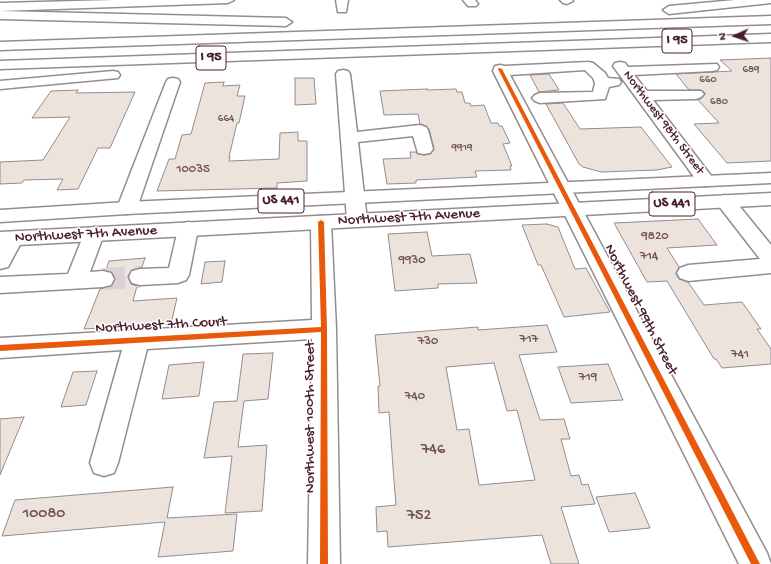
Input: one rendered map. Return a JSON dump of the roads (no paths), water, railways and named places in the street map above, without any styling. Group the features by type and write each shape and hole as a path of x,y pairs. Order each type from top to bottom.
{"main road":[{"path":"0,7 63,2 228,0"},
{"path":"660,10 771,0"},
{"name":"I 95","path":"0,37 771,12"},
{"path":"566,19 636,13"},
{"path":"0,15 302,22"},
{"path":"0,46 771,20"},
{"path":"326,23 413,24"},
{"path":"0,56 771,29"},
{"name":"I 95","path":"0,65 771,38"},
{"path":"583,45 771,48"},
{"path":"0,85 422,50"},
{"name":"Northwest 99th Street","path":"602,83 600,76 588,66 500,70 526,89 520,108 756,564"},
{"path":"526,89 600,96 602,83 625,72 712,67"},
{"name":"Northwest 98th Street","path":"625,72 706,181"},
{"path":"343,74 357,220"},
{"path":"128,208 173,82"},
{"path":"520,108 544,105 526,89"},
{"path":"648,102 698,100"},
{"path":"349,138 420,130 424,149"},
{"name":"Northwest 7th Avenue","path":"6,239 357,220 568,199 706,181 771,178"},
{"name":"Northwest 7th Avenue","path":"0,216 355,197 725,201 771,199"},
{"path":"725,201 771,259"},
{"path":"0,262 6,239 52,224 166,219 204,205"},
{"name":"Northwest 100th Street","path":"321,222 324,329 324,564"},
{"path":"140,277 178,275 188,229"},
{"path":"76,281 94,234"},
{"path":"688,273 771,266"},
{"path":"0,285 103,279"},
{"name":"Northwest 7th Court","path":"0,348 324,329"},
{"path":"104,463 137,340"}],"tunnel":[{"path":"103,279 140,277"}]}
